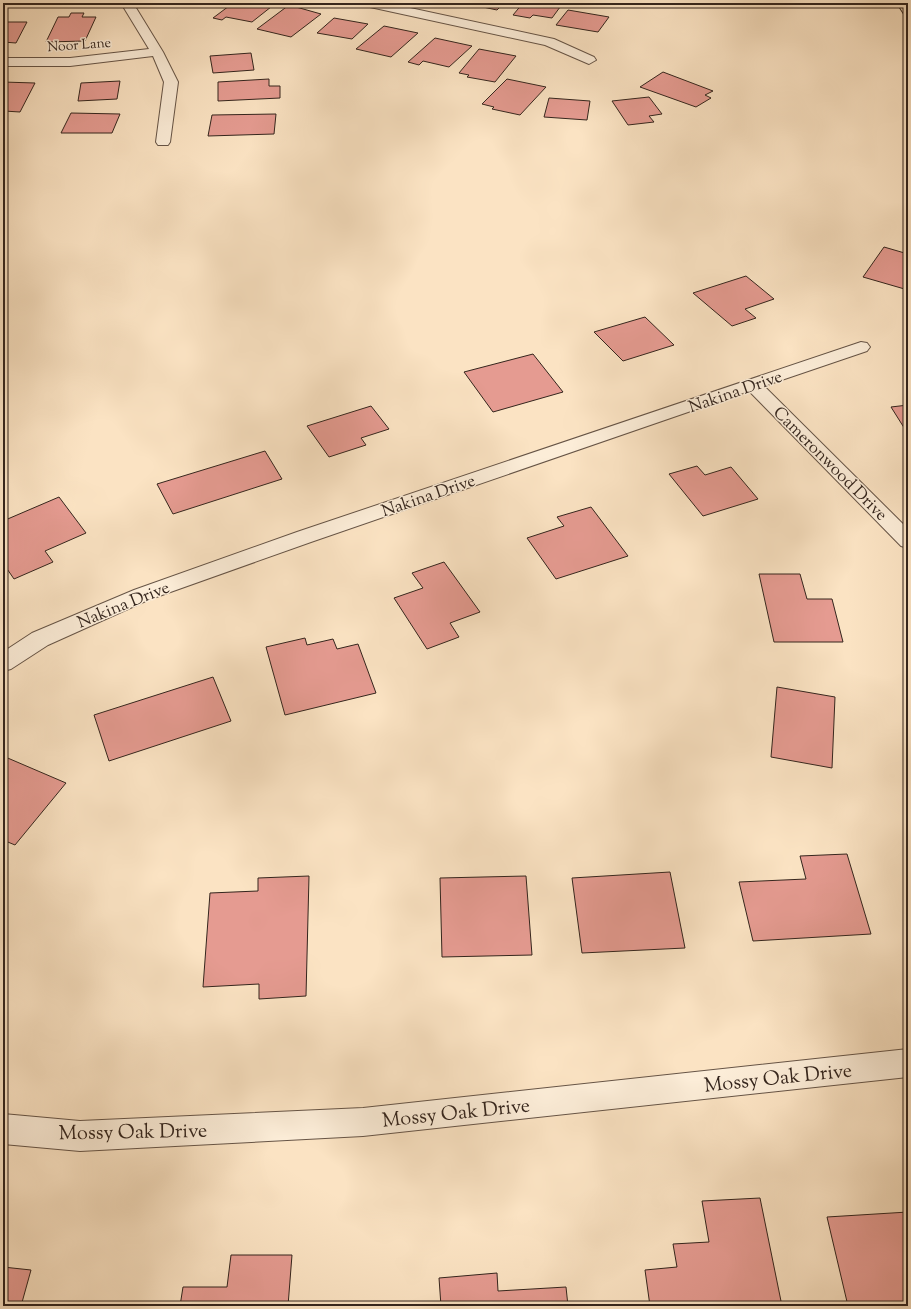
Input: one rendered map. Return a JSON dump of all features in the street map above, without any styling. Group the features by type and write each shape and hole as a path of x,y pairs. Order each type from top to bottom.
{"highway":[{"path":"903,3 908,11"}],"street":[{"path":"127,3 157,52 171,82 163,142"},
{"path":"370,3 549,42 589,60"},
{"name":"Noor Lane","path":"3,62 70,62 157,52"},
{"name":"Nakina Drive","path":"3,663 40,639 141,595 304,537 861,347"},
{"name":"Cameronwood Drive","path":"753,385 908,541"},
{"name":"Mossy Oak Drive","path":"3,1129 80,1136 362,1122 908,1063"}],"building":[{"path":"233,3 276,3 252,22 226,17 222,20 213,18"},
{"path":"464,3 504,3 497,10"},
{"path":"523,3 563,3 552,18 533,15 530,18 513,15"},
{"path":"289,5 321,14 291,37 257,29"},
{"path":"568,10 609,17 598,32 556,25"},
{"path":"71,13 84,13 82,17 96,17 85,41 46,42 58,17 69,17"},
{"path":"334,18 368,24 352,39 317,33"},
{"path":"3,22 27,22 16,43 3,42"},
{"path":"384,26 418,33 391,57 356,49"},
{"path":"435,38 472,46 449,67 423,61 419,65 408,62"},
{"path":"479,49 516,56 495,82 467,77 469,75 459,73"},
{"path":"251,53 254,70 213,73 210,56"},
{"path":"663,72 713,91 705,95 711,98 696,107 640,87"},
{"path":"269,79 269,86 280,86 280,98 218,101 218,82"},
{"path":"507,79 546,87 520,115 492,109 494,107 482,104"},
{"path":"120,81 117,99 78,101 81,83"},
{"path":"3,82 35,83 20,112 4,111 3,114"},
{"path":"649,97 662,114 649,116 654,122 628,125 612,101"},
{"path":"549,98 590,101 587,120 544,117"},
{"path":"71,113 120,114 112,133 61,133"},
{"path":"276,114 274,134 208,136 212,115"},
{"path":"884,247 908,254 908,290 863,277"},
{"path":"746,276 774,299 745,309 756,318 732,326 693,293"},
{"path":"645,317 674,345 623,361 594,332"},
{"path":"533,354 563,392 493,412 464,372"},
{"path":"908,405 908,434 891,407"},
{"path":"371,406 389,429 361,438 366,445 329,457 307,426"},
{"path":"265,451 282,479 173,514 157,484"},
{"path":"697,466 705,475 731,467 758,499 703,516 669,474"},
{"path":"59,497 86,533 45,551 53,562 14,579 3,563 3,521"},
{"path":"591,507 628,556 556,579 527,538 564,526 557,517"},
{"path":"444,562 480,612 450,623 459,637 427,649 394,598 423,588 412,573"},
{"path":"759,574 800,574 807,599 832,599 843,642 774,642"},
{"path":"305,638 307,645 333,639 337,649 358,644 376,693 285,715 266,647"},
{"path":"213,677 231,721 109,761 94,715"},
{"path":"777,687 835,697 832,768 771,757"},
{"path":"3,756 66,783 15,845 3,840"},
{"path":"847,854 871,934 753,941 739,882 806,879 800,856"},
{"path":"670,872 685,948 582,953 572,878"},
{"path":"309,876 306,996 259,999 259,984 203,987 210,893 258,891 258,878"},
{"path":"526,876 532,955 442,957 440,878"},
{"path":"760,1198 782,1306 650,1306 645,1270 677,1267 673,1244 709,1242 702,1201"},
{"path":"908,1212 908,1306 848,1306 827,1217"},
{"path":"231,1255 292,1255 288,1306 180,1306 183,1287 227,1287"},
{"path":"3,1267 31,1270 21,1306 3,1306"},
{"path":"497,1273 498,1291 566,1287 568,1306 441,1306 439,1278"}]}
